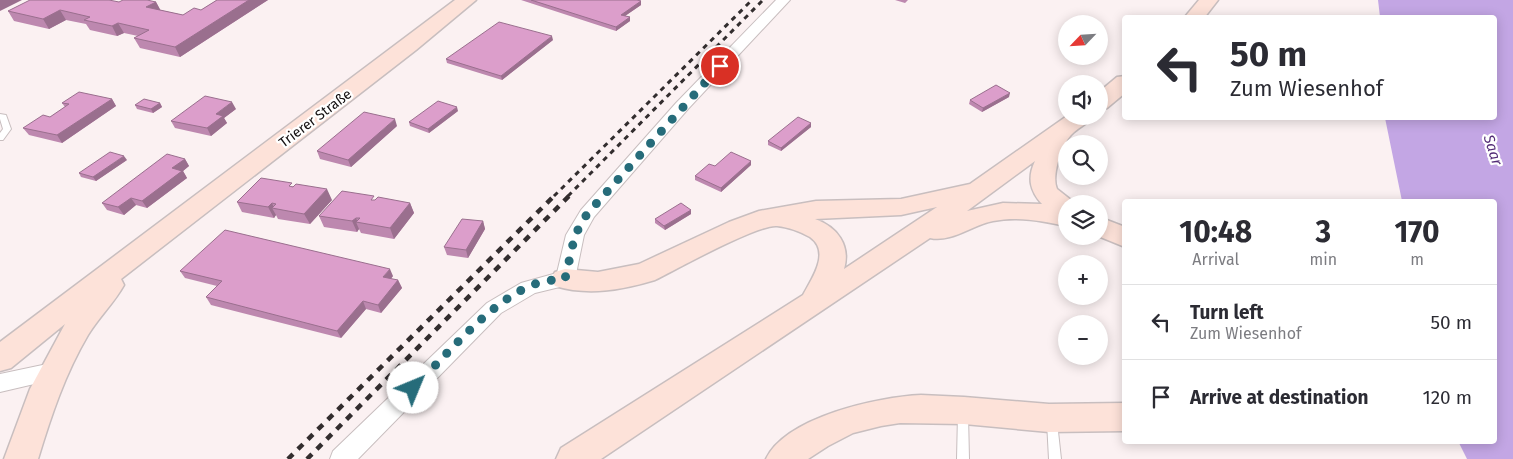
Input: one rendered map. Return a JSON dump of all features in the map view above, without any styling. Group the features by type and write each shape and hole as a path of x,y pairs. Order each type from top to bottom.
{"main road":[{"name":"Trierer Straße","path":"0,359 162,233 374,74 467,0"},
{"path":"1196,15 1209,0"},
{"path":"1108,96 1122,84"},
{"path":"573,459 903,244 1071,125"},
{"path":"1058,203 1047,195 1042,186 1042,175 1060,134"},
{"path":"565,279 598,282 645,273 738,228 759,220 816,210 915,205 984,188"},
{"path":"903,244 983,214 1034,210 1058,215"},
{"path":"775,218 794,221 816,228 825,235 832,245 834,258 831,269 815,300"},
{"path":"1108,230 1122,237"},
{"name":"Trierer Straße","path":"21,459 37,408 52,372 68,343 97,300 127,266 162,233"},
{"path":"783,459 797,447 835,426 881,412 918,409 1052,418 1122,417"}],"street":[{"path":"342,459 494,308 516,293 536,283 565,279 575,235 587,214 682,106 783,0"},
{"path":"0,383 52,372"}],"lane":[{"path":"0,116 3,117 8,129 0,138"},
{"path":"963,411 963,459"},
{"path":"1052,418 1055,459"}],"water":[{"name":"Saar","path":"1378,0 1513,0 1513,459 1467,459 1460,444 1497,444 1497,199 1402,199 1385,120 1497,120 1497,15 1380,15"}],"building":[{"path":"30,0 109,0 119,2 123,0 147,0 156,2 146,7 183,15 194,8 201,10 217,0 249,0 175,47 134,38 149,30 118,23 112,26 84,20 90,17 60,10 43,19 8,11"},
{"path":"531,0 641,1 621,15 630,17 616,27"},
{"path":"499,22 552,36 501,76 446,59"},
{"path":"996,85 1010,93 983,108 970,100"},
{"path":"79,92 112,99 57,135 23,128 43,115 50,117 69,104 62,103"},
{"path":"205,96 232,102 216,114 223,116 207,128 171,121"},
{"path":"144,99 160,103 151,109 135,105"},
{"path":"438,101 457,107 428,129 409,122"},
{"path":"364,112 395,119 348,160 317,151"},
{"path":"798,117 811,123 781,148 768,141"},
{"path":"110,152 124,156 93,177 79,173"},
{"path":"731,152 751,161 721,188 695,176 709,164 715,166"},
{"path":"167,154 185,159 172,168 182,171 142,201 131,198 118,207 102,203"},
{"path":"261,178 292,183 289,186 293,187 296,184 327,189 304,214 272,208 276,204 272,203 268,207 237,202"},
{"path":"342,191 374,196 371,200 375,200 378,197 410,203 390,228 356,222 360,218 352,221 319,216"},
{"path":"681,203 691,210 664,226 655,219"},
{"path":"462,219 483,221 466,250 444,247"},
{"path":"225,230 390,269 383,277 398,280 378,305 363,301 337,331 206,297 222,281 180,271"}],"railway":[{"path":"554,196 752,0"},
{"path":"568,196 763,0"},
{"path":"288,459 555,195"},
{"path":"307,459 570,195"}],"route":[{"path":"413,388 494,308 516,293 536,283 565,279 575,235 587,214 682,106 720,66"}]}
